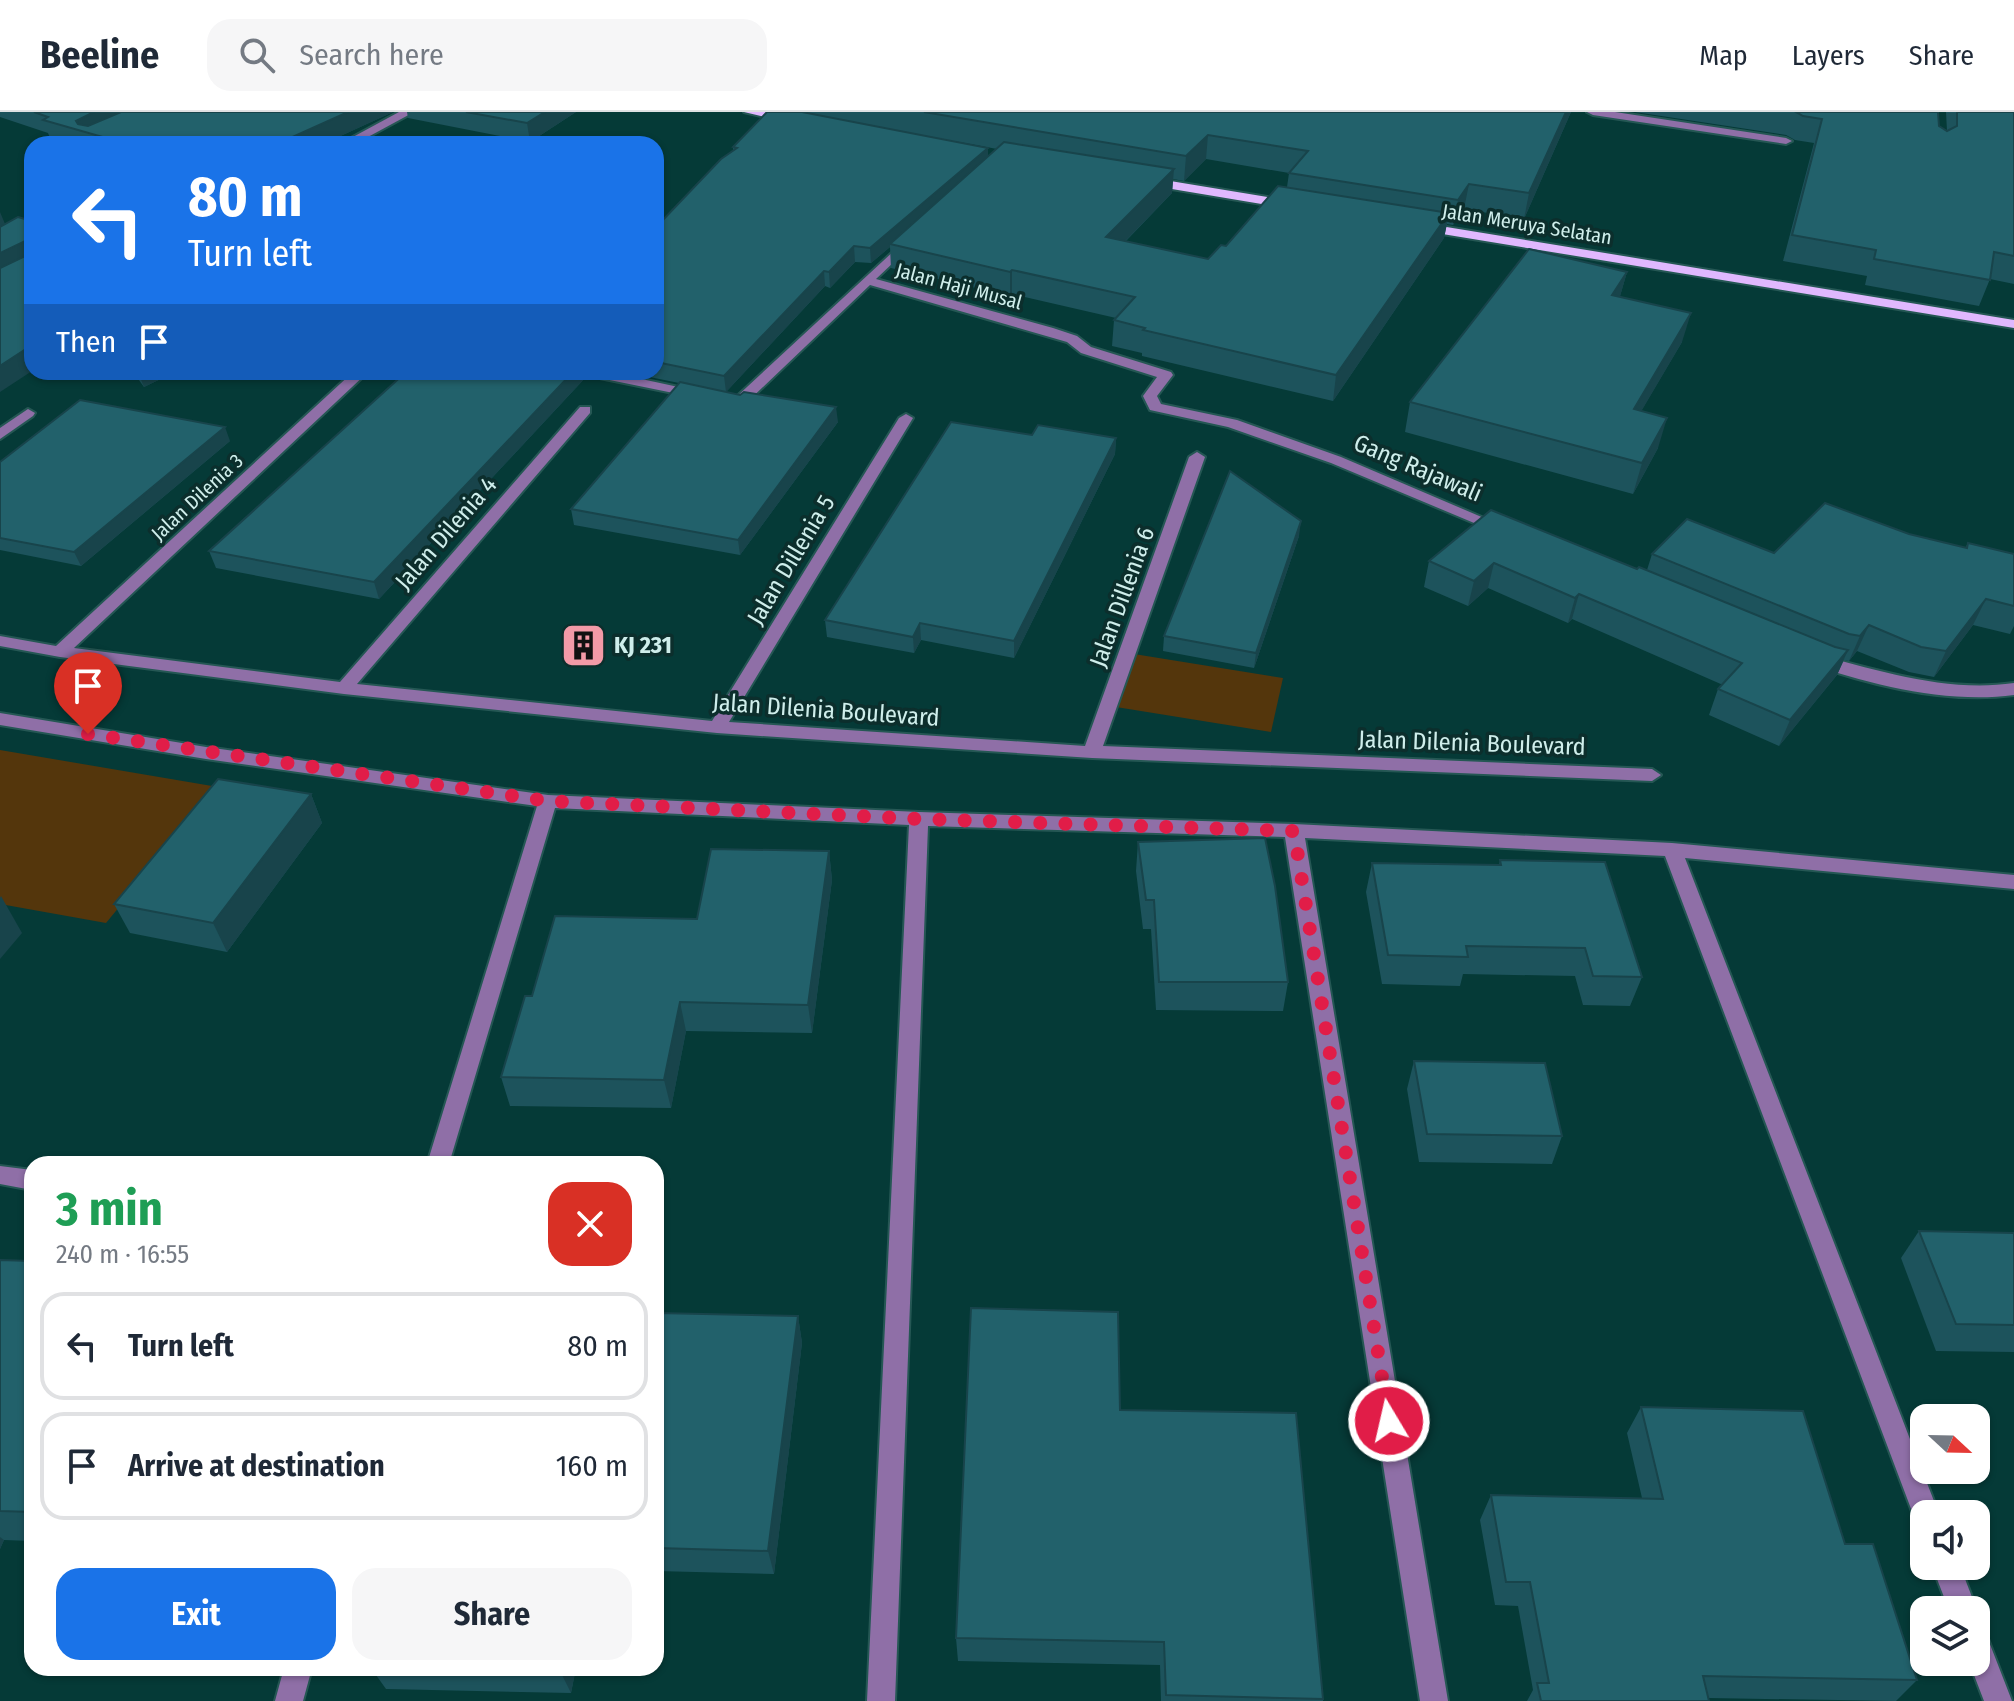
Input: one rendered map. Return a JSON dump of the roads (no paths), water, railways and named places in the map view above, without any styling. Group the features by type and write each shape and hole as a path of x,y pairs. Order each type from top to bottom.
{"main road":[{"path":"759,115 799,121"},
{"path":"1127,178 1314,209"},
{"name":"Jalan Meruya Selatan","path":"1407,224 2014,324"}],"street":[{"path":"362,136 408,112"},
{"path":"1593,112 1786,141"},
{"name":"Jalan Haji Musal","path":"868,281 919,232"},
{"path":"627,380 737,404 868,281"},
{"name":"Jalan Haji Musal","path":"868,281 1048,331 1072,339 1086,350 1166,375"},
{"name":"Gang Rajawali","path":"1166,375 1150,396 1150,402 1155,407 1232,423 1292,444 1525,539"},
{"name":"Jalan Dilenia 3","path":"60,652 352,380"},
{"name":"Jalan Dilenia 4","path":"344,688 585,410"},
{"path":"0,435 28,413"},
{"name":"Jalan Dillenia 5","path":"717,727 906,418"},
{"name":"Jalan Dillenia 6","path":"1092,752 1197,457"},
{"name":"Jalan Dilenia Boulevard","path":"0,641 60,652 344,688 717,727 1092,752 1652,775"},
{"path":"1802,654 1831,666 1876,678 1988,691 2014,689"},
{"path":"0,719 206,753 548,801 919,819 1294,831 1672,850 2014,882"},
{"path":"440,1156 548,801"},
{"path":"881,1701 919,819"},
{"path":"1294,831 1434,1701"},
{"path":"1672,850 1921,1500"},
{"path":"0,1175 24,1179"},
{"path":"289,1701 296,1676"},
{"path":"1988,1676 1998,1701"}],"place":[{"name":"KJ 231","path":"583,645"}]}
